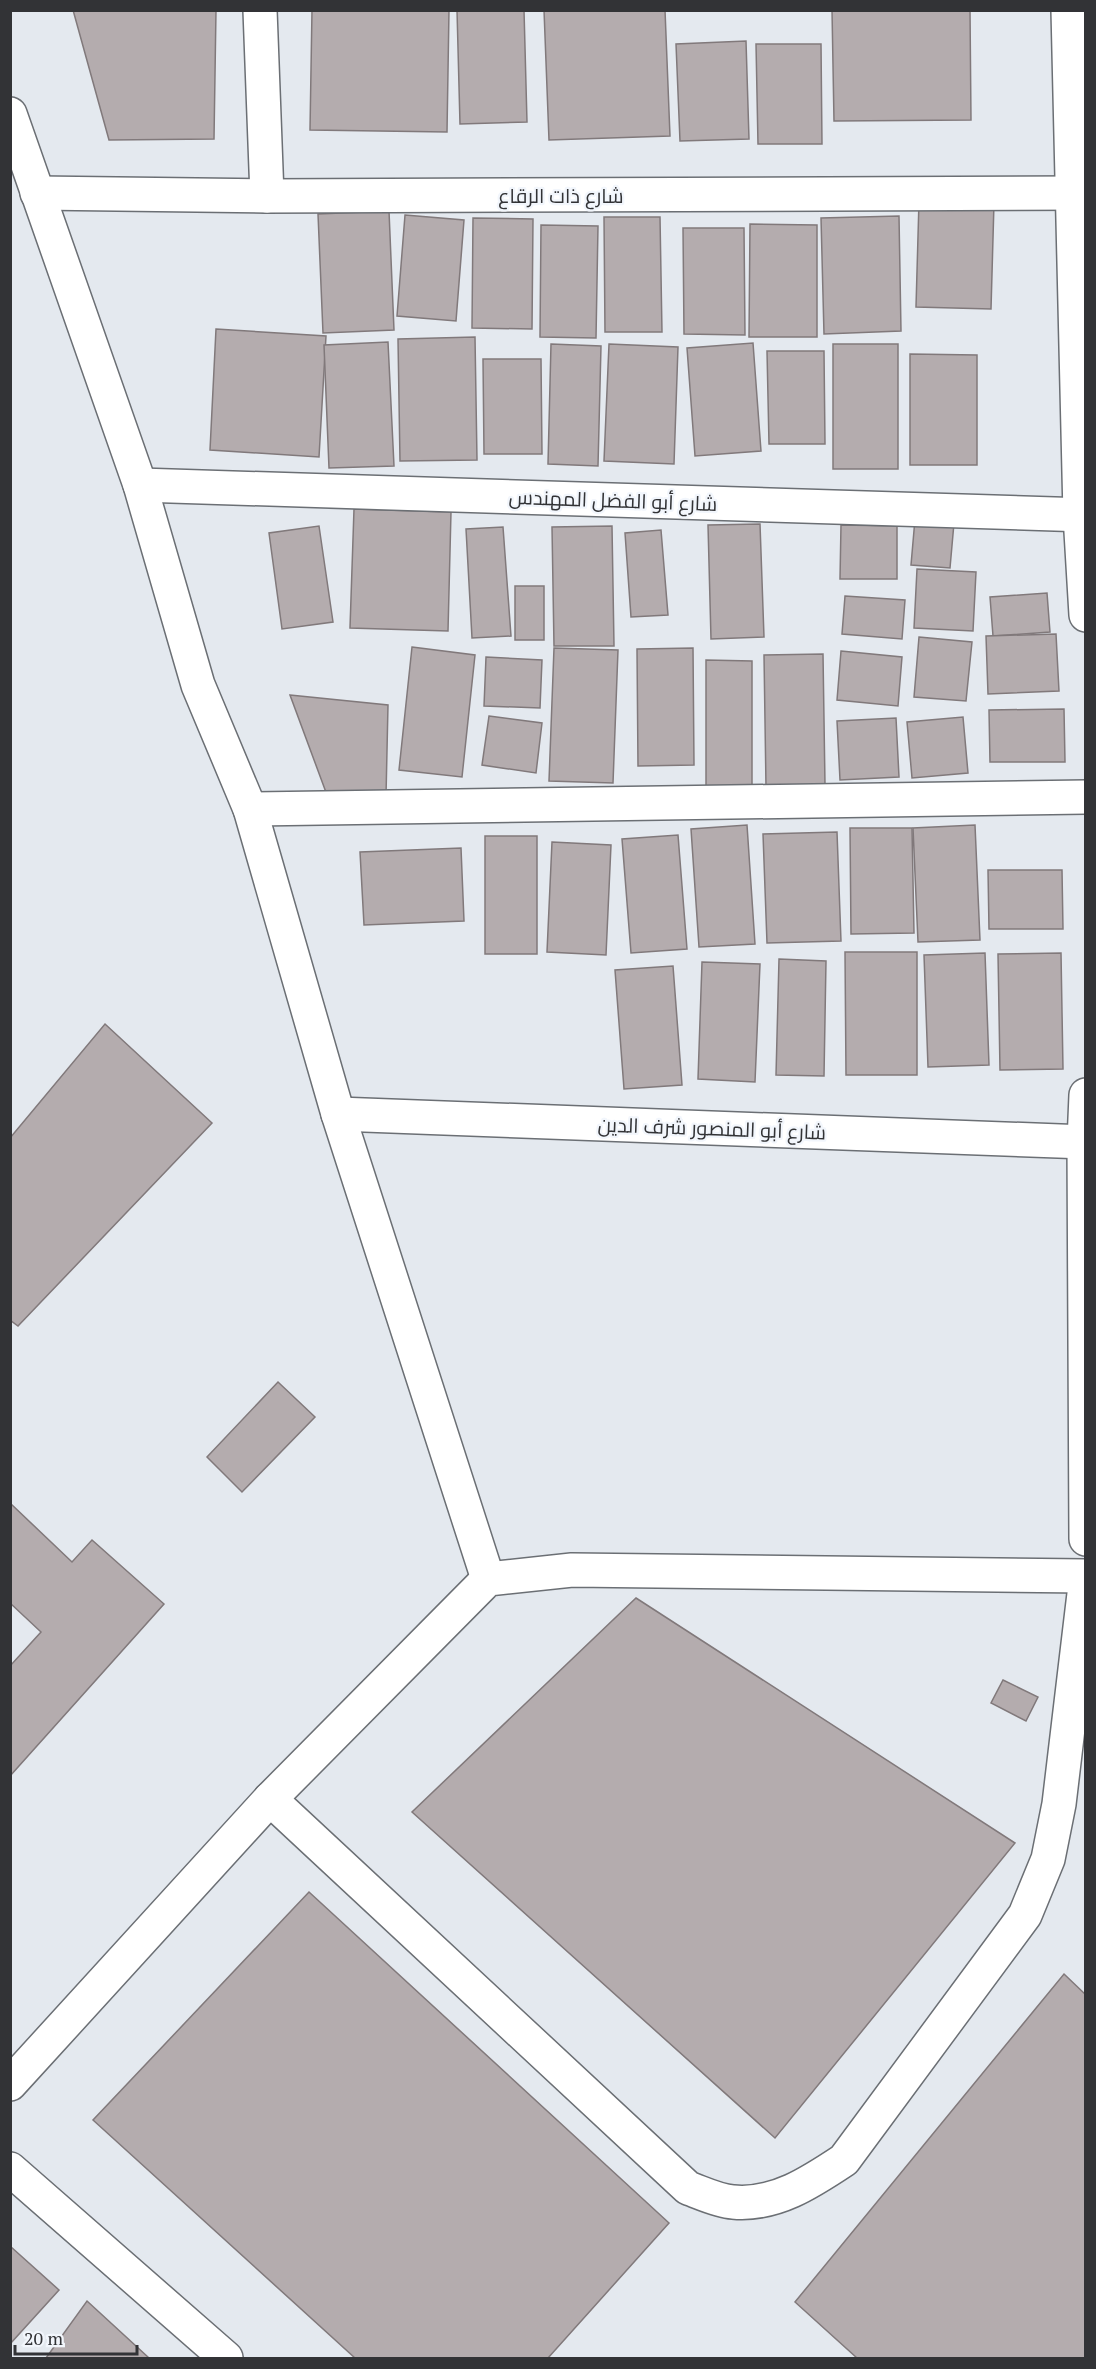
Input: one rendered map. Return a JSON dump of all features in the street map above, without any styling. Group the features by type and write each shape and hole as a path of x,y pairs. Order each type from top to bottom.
{"street":[{"path":"260,10 267,196"},
{"path":"1068,10 1079,193 1086,615"},
{"path":"10,114 140,485 198,685 250,809 338,1114 488,1580"},
{"name":"شارع ذات الرقاع","path":"37,193 267,196 1079,193"},
{"name":"شارع أبو الفضل المهندس","path":"140,485 1083,515"},
{"path":"250,809 1086,797"},
{"path":"1086,1095 1086,1539"},
{"name":"شارع أبو المنصور شرف الدين","path":"338,1114 1085,1142"},
{"path":"10,2084 270,1799 488,1580 572,1570 1086,1577 1059,1804 1048,1859 1025,1915 844,2160 807,2184 765,2202 732,2202 688,2188 270,1799"},
{"path":"10,2169 226,2358"}],"building":[{"path":"73,10 216,10 214,139 109,140"},
{"path":"312,10 449,10 447,132 310,130"},
{"path":"457,10 524,10 527,122 460,124"},
{"path":"544,10 665,10 670,136 549,140"},
{"path":"832,10 970,10 971,120 834,121"},
{"path":"746,41 749,139 680,141 676,44"},
{"path":"756,44 821,44 822,144 758,144"},
{"path":"919,201 994,203 991,309 916,307"},
{"path":"389,211 394,330 323,333 318,214"},
{"path":"405,215 464,220 456,321 397,316"},
{"path":"899,216 901,331 824,334 821,218"},
{"path":"604,217 660,217 662,332 605,332"},
{"path":"473,218 533,219 532,329 472,328"},
{"path":"750,224 817,225 817,337 749,337"},
{"path":"541,225 598,226 596,338 540,337"},
{"path":"683,228 744,228 745,335 684,334"},
{"path":"216,329 326,336 319,457 210,450"},
{"path":"475,337 477,460 400,461 398,339"},
{"path":"388,342 394,466 329,468 324,345"},
{"path":"753,343 761,451 695,456 687,348"},
{"path":"551,344 601,346 598,466 548,464"},
{"path":"609,344 678,347 674,464 604,461"},
{"path":"833,344 898,344 898,469 833,469"},
{"path":"767,351 824,351 825,444 769,444"},
{"path":"910,354 977,355 977,465 910,465"},
{"path":"483,359 541,359 542,454 484,454"},
{"path":"354,509 451,512 448,631 350,628"},
{"path":"915,519 954,523 950,568 911,565"},
{"path":"760,524 764,637 711,639 708,525"},
{"path":"841,525 897,526 897,579 840,579"},
{"path":"319,526 333,622 282,629 269,533"},
{"path":"612,526 614,646 554,646 552,527"},
{"path":"503,527 511,636 472,638 466,529"},
{"path":"661,530 668,615 631,617 625,533"},
{"path":"917,569 976,572 973,631 914,628"},
{"path":"515,586 544,586 544,640 515,640"},
{"path":"1047,593 1050,632 993,636 990,597"},
{"path":"845,596 905,600 902,639 842,634"},
{"path":"1056,634 1059,691 988,694 986,636"},
{"path":"919,637 972,642 966,701 914,697"},
{"path":"412,647 475,655 462,777 399,770"},
{"path":"554,648 618,650 613,783 549,781"},
{"path":"693,648 694,765 638,766 637,649"},
{"path":"841,651 902,657 898,706 837,700"},
{"path":"823,654 825,785 766,787 764,655"},
{"path":"486,657 542,660 540,708 484,706"},
{"path":"706,660 752,661 752,787 706,787"},
{"path":"290,695 388,705 386,796 327,795"},
{"path":"1064,709 1065,762 990,762 989,710"},
{"path":"489,716 542,723 536,773 482,765"},
{"path":"963,717 968,773 912,778 907,722"},
{"path":"896,718 899,777 840,780 837,721"},
{"path":"747,825 755,944 699,947 691,829"},
{"path":"975,825 980,940 918,942 913,828"},
{"path":"850,828 912,828 914,933 851,934"},
{"path":"837,832 841,941 767,943 763,834"},
{"path":"678,835 687,949 631,953 622,839"},
{"path":"485,836 537,836 537,954 485,954"},
{"path":"552,842 611,845 606,955 547,952"},
{"path":"461,848 464,921 364,925 360,852"},
{"path":"988,870 1062,870 1063,929 989,929"},
{"path":"845,952 917,952 917,1075 846,1075"},
{"path":"985,953 989,1065 928,1067 924,955"},
{"path":"1061,953 1063,1069 1000,1070 998,954"},
{"path":"779,959 826,961 824,1076 776,1075"},
{"path":"702,962 760,964 755,1082 698,1079"},
{"path":"673,966 682,1085 624,1089 615,970"},
{"path":"105,1024 212,1123 18,1326 10,1320 10,1138"},
{"path":"278,1382 315,1417 242,1492 207,1457"},
{"path":"10,1503 72,1562 92,1540 164,1604 10,1776 10,1666 41,1632 10,1603"},
{"path":"636,1598 1015,1843 775,2138 412,1812"},
{"path":"1003,1680 1038,1697 1026,1721 991,1703"},
{"path":"309,1892 669,2223 548,2358 355,2358 93,2120"},
{"path":"1064,1974 1086,1995 1086,2358 857,2358 795,2302"},
{"path":"10,2246 59,2290 10,2344"},
{"path":"87,2301 149,2358 46,2358"}]}
